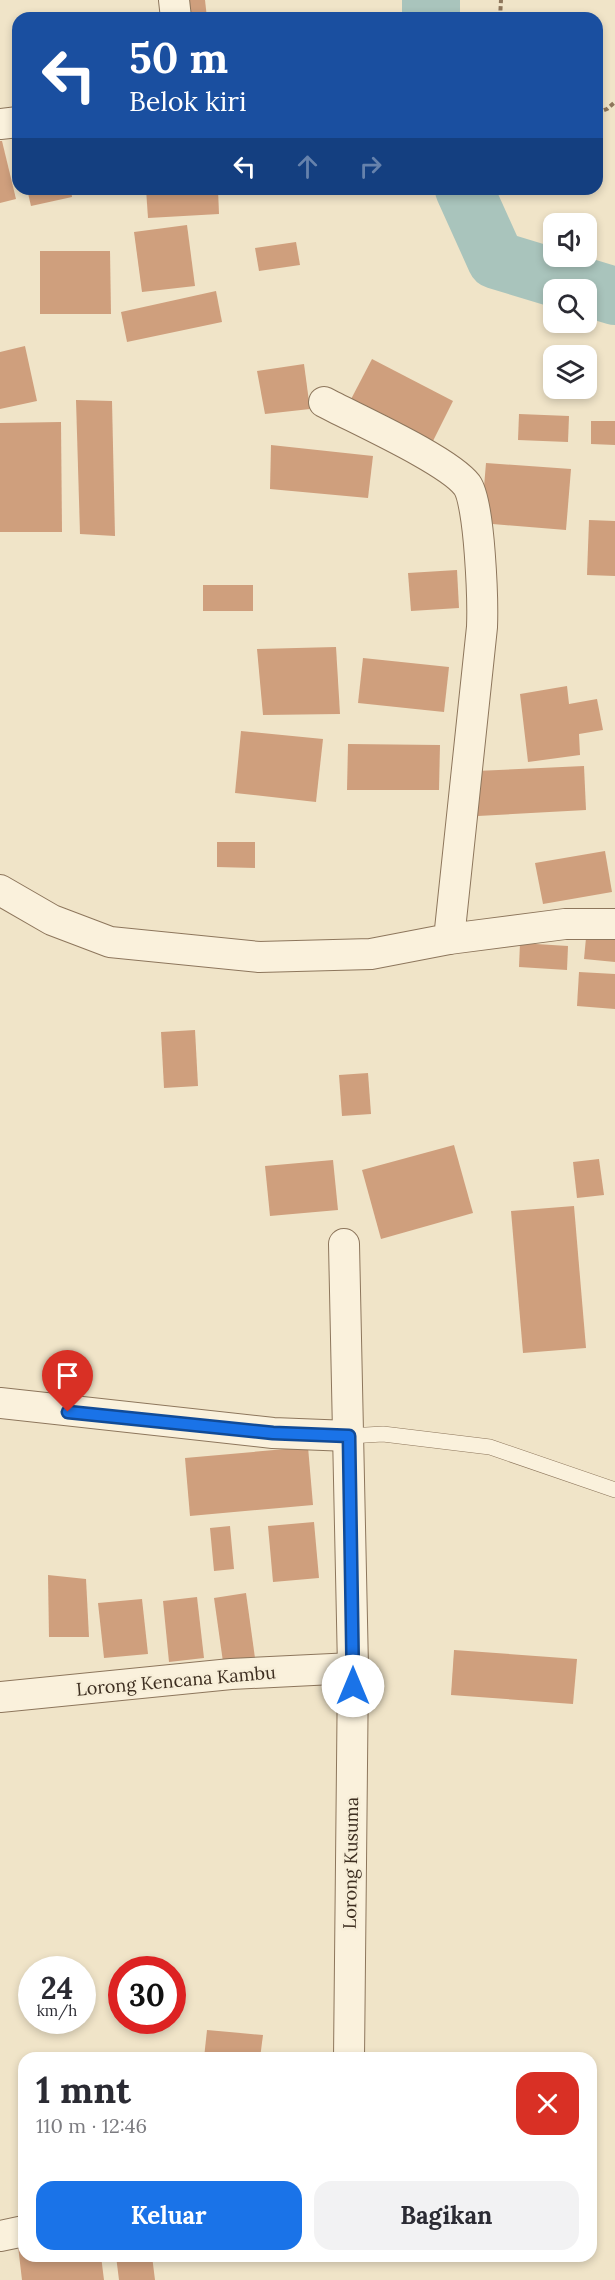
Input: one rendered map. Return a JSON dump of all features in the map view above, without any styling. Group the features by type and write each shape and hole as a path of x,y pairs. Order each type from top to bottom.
{"street":[{"path":"324,402 445,466 468,486 473,507 483,590 482,627 448,939"},
{"path":"0,890 52,920 110,942 259,957 371,954 448,939 565,924 615,924"},
{"name":"Lorong Kusuma","path":"345,1244 353,1668 349,2052"},
{"path":"0,1403 273,1433 349,1436"},
{"name":"Lorong Kencana Kambu","path":"0,1697 231,1674 353,1668"},
{"path":"0,2236 18,2232"}],"lane":[{"path":"349,1436 383,1434 490,1447 615,1490"}],"building":[{"path":"179,0 205,0 206,12 180,12"},
{"path":"0,141 2,141 12,182 12,195 15,195 16,199 0,203"},
{"path":"28,195 72,195 72,197 31,206"},
{"path":"146,195 218,195 219,214 148,218"},
{"path":"187,225 195,286 142,292 134,232"},
{"path":"296,242 300,265 259,271 255,248"},
{"path":"40,251 110,251 111,314 40,314"},
{"path":"216,291 222,322 127,342 121,312"},
{"path":"25,346 37,401 0,409 0,352"},
{"path":"372,359 453,401 431,445 349,403"},
{"path":"304,364 310,409 265,414 257,371"},
{"path":"76,400 112,401 115,536 80,534"},
{"path":"519,414 569,416 568,442 518,440"},
{"path":"591,421 615,421 615,445 591,444"},
{"path":"61,422 62,532 0,532 0,423"},
{"path":"271,445 373,456 368,498 270,489"},
{"path":"486,463 571,469 566,530 481,523"},
{"path":"589,520 615,521 615,576 587,575"},
{"path":"457,570 459,608 411,611 408,573"},
{"path":"203,585 253,585 253,611 203,611"},
{"path":"336,647 340,714 263,715 257,649"},
{"path":"363,658 449,667 444,712 358,703"},
{"path":"567,686 569,704 597,699 603,730 579,734 580,755 528,762 520,694"},
{"path":"241,731 323,739 316,802 235,793"},
{"path":"348,744 440,745 439,790 347,790"},
{"path":"584,766 586,810 478,816 476,771"},
{"path":"217,842 255,842 255,868 217,867"},
{"path":"605,851 612,892 543,904 535,863"},
{"path":"586,938 615,940 615,962 584,959"},
{"path":"520,943 568,946 567,970 519,967"},
{"path":"579,972 615,974 615,1009 577,1006"},
{"path":"195,1030 198,1086 164,1088 161,1032"},
{"path":"368,1073 371,1114 342,1116 339,1075"},
{"path":"454,1145 473,1213 381,1239 362,1170"},
{"path":"599,1159 604,1195 577,1198 573,1162"},
{"path":"333,1160 338,1210 270,1216 265,1166"},
{"path":"574,1206 586,1348 523,1353 511,1211"},
{"path":"308,1447 313,1505 190,1516 185,1458"},
{"path":"314,1522 319,1578 273,1582 268,1526"},
{"path":"230,1526 234,1569 214,1571 210,1528"},
{"path":"48,1575 86,1579 89,1637 49,1637"},
{"path":"246,1593 255,1658 223,1662 214,1598"},
{"path":"197,1597 204,1658 169,1662 163,1601"},
{"path":"142,1599 148,1654 104,1658 98,1603"},
{"path":"454,1650 577,1659 573,1704 451,1695"},
{"path":"207,2030 263,2035 261,2052 205,2052"},
{"path":"20,2262 102,2262 104,2280 22,2280"},
{"path":"117,2262 153,2262 155,2280 119,2280"}],"waterway":[{"path":"431,0 431,12"},
{"path":"467,195 496,260 615,296"}],"route":[{"path":"68,1412 273,1433 349,1436 353,1686"}]}
